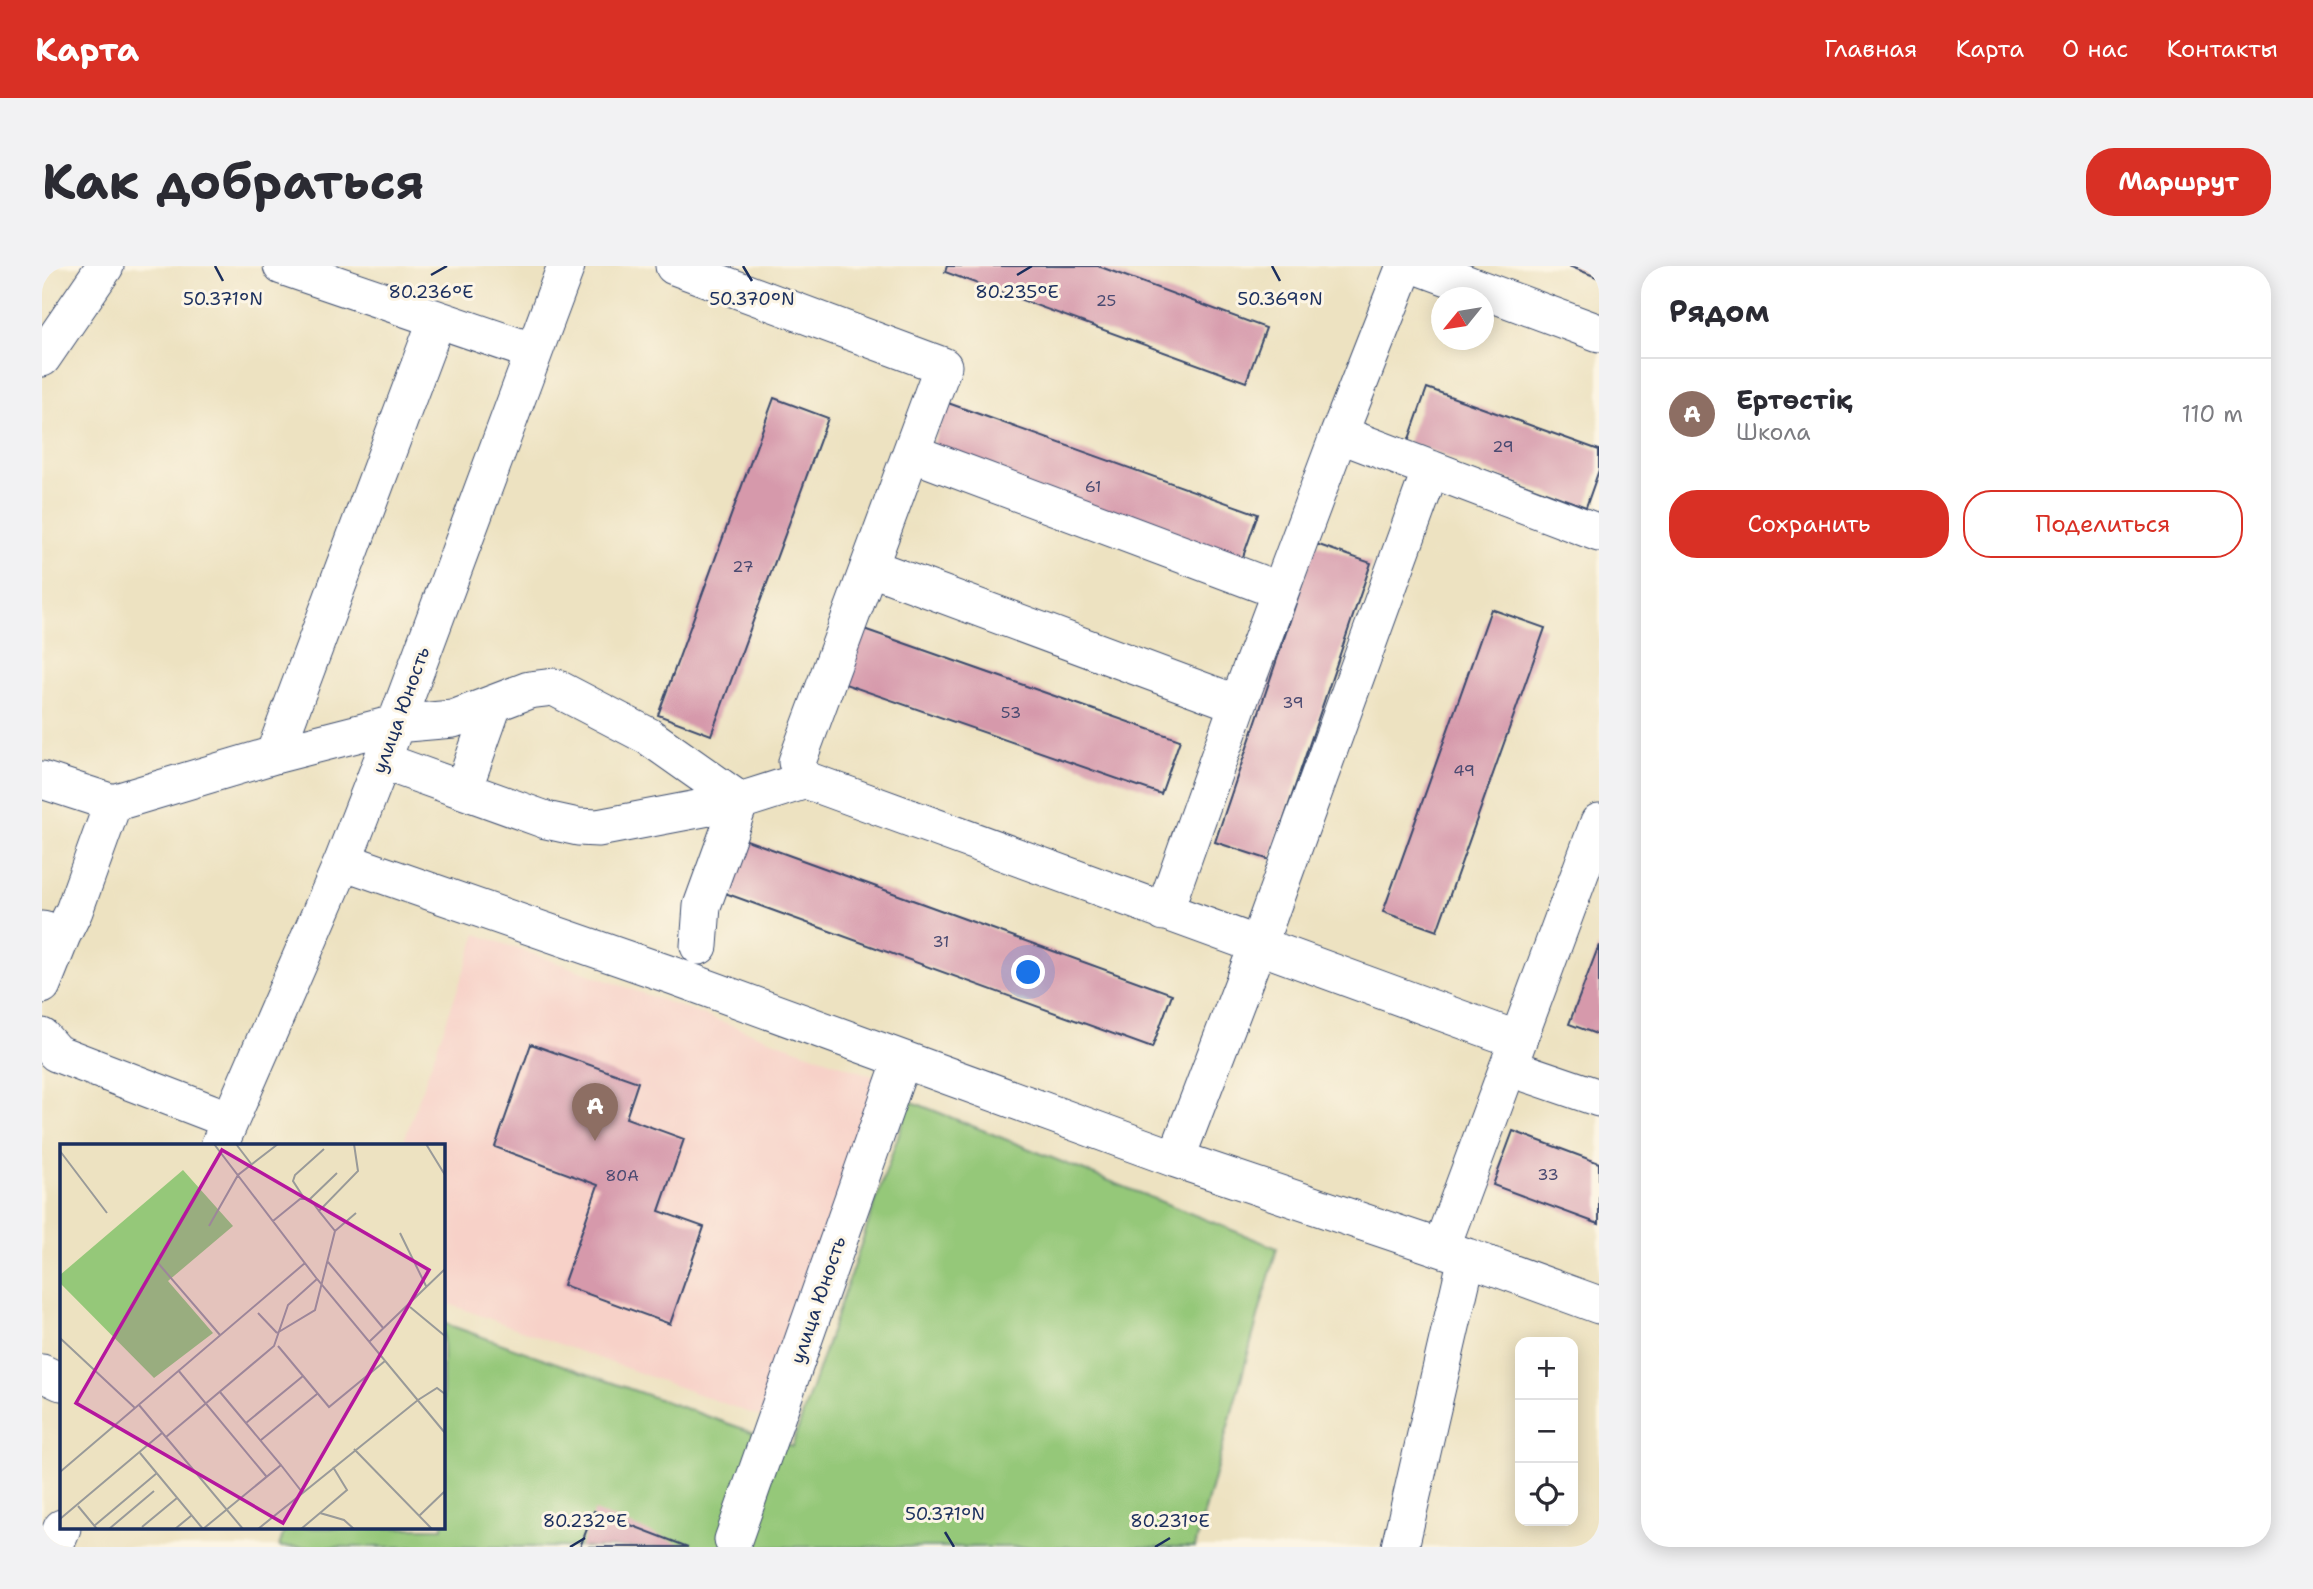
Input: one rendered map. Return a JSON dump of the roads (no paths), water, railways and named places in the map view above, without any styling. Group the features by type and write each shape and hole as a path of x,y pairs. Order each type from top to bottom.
{"street":[{"path":"42,359 106,266"},
{"path":"282,266 534,352"},
{"name":"улица Юность","path":"224,1133 343,861 566,266"},
{"path":"674,266 943,366 797,762"},
{"path":"1164,912 1280,591 1405,266"},
{"path":"1418,266 1599,333"},
{"path":"274,755 437,319"},
{"path":"1339,434 1599,533"},
{"path":"912,453 1280,591"},
{"path":"1176,1159 1258,945 1431,469"},
{"path":"869,567 1238,704"},
{"path":"42,780 113,803 274,755 396,724 453,719 529,690 554,687 648,736 740,801"},
{"path":"463,790 493,705"},
{"path":"382,761 546,820 588,828 740,801 806,780 1258,945 1513,1054 1599,1098"},
{"path":"699,946 702,906 740,801"},
{"path":"42,985 52,932 74,911 113,803"},
{"path":"1401,1547 1454,1253 1513,1054 1599,822"},
{"path":"343,861 661,971 1176,1159 1599,1305"},
{"path":"42,1038 56,1054 224,1133"},
{"name":"улица Юность","path":"733,1540 902,1060"},
{"path":"42,1373 60,1382"},
{"path":"54,1547 61,1530"}],"place":[{"name":"Ертөстіқ","path":"595,1141"}]}
